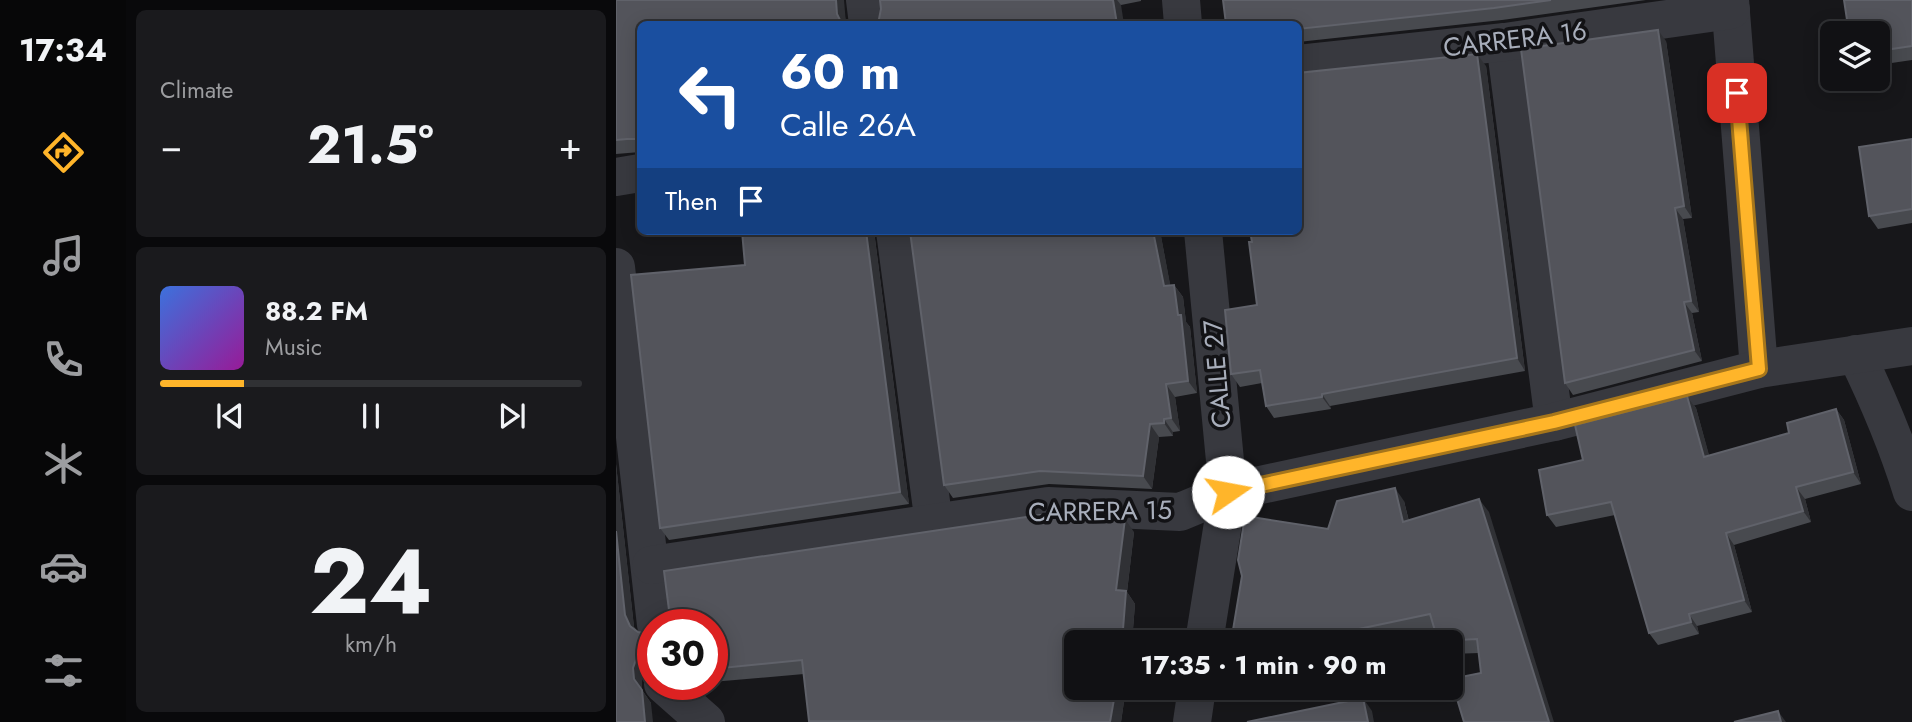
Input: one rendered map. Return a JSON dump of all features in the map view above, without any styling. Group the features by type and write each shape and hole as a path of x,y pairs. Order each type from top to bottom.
{"street":[{"path":"865,0 868,21"},
{"path":"1181,0 1183,21"},
{"path":"1730,5 1759,369"},
{"name":"CARRERA 16","path":"1302,64 1505,42 1730,5"},
{"path":"1505,42 1554,422"},
{"path":"616,177 637,174"},
{"path":"895,235 934,524"},
{"name":"CALLE 27","path":"1203,235 1228,492 1206,630"},
{"path":"616,267 655,609"},
{"name":"CARRERA 15","path":"651,565 1048,506 1180,512 1228,492 1554,422 1759,369 1912,346"},
{"path":"1856,354 1900,453 1912,492"},
{"path":"681,700 706,722"},
{"path":"1192,722 1195,700"}],"building":[{"path":"616,0 836,0 840,21 637,21 637,139 616,140"},
{"path":"880,0 1113,0 1116,21 878,21"},
{"path":"1223,0 1551,0 1302,29 1302,21 1226,21"},
{"path":"1844,0 1912,0 1912,46 1890,49 1890,21 1847,21"},
{"path":"1658,30 1684,206 1675,208 1691,301 1684,302 1694,350 1565,383 1521,49"},
{"path":"1477,54 1517,358 1266,406 1260,370 1231,374 1225,310 1257,305 1249,242 1252,242 1251,235 1302,235 1302,73"},
{"path":"1912,139 1912,209 1869,216 1859,147"},
{"path":"742,235 867,235 900,492 660,528 631,275 745,265"},
{"path":"911,235 1154,235 1164,286 1174,285 1178,315 1181,315 1188,381 1166,384 1171,418 1164,419 1164,423 1150,424 1143,476 1040,471 944,485"},
{"path":"1687,396 1704,457 1789,433 1787,423 1836,409 1853,472 1796,487 1803,511 1726,533 1744,600 1689,614 1691,622 1649,633 1611,502 1547,515 1539,470 1583,460 1575,425"},
{"path":"1395,488 1403,522 1479,499 1549,722 1464,722 1457,700 1463,700 1463,677 1481,673 1477,639 1463,640 1463,630 1435,630 1430,614 1354,630 1233,630 1242,576 1238,560 1245,516 1328,529 1337,501"},
{"path":"1040,515 1125,519 1116,590 1126,591 1123,630 1064,630 1064,700 1114,700 1110,722 809,721 802,660 728,667 728,609 669,609 664,571"},
{"path":"616,531 625,615 630,626 637,631 637,657 633,668 637,700 643,700 645,722 616,722"},
{"path":"1363,700 1368,722 1247,722"},
{"path":"1778,711 1781,722 1734,722"}],"route":[{"path":"1228,492 1554,422 1759,369 1737,93"}]}
